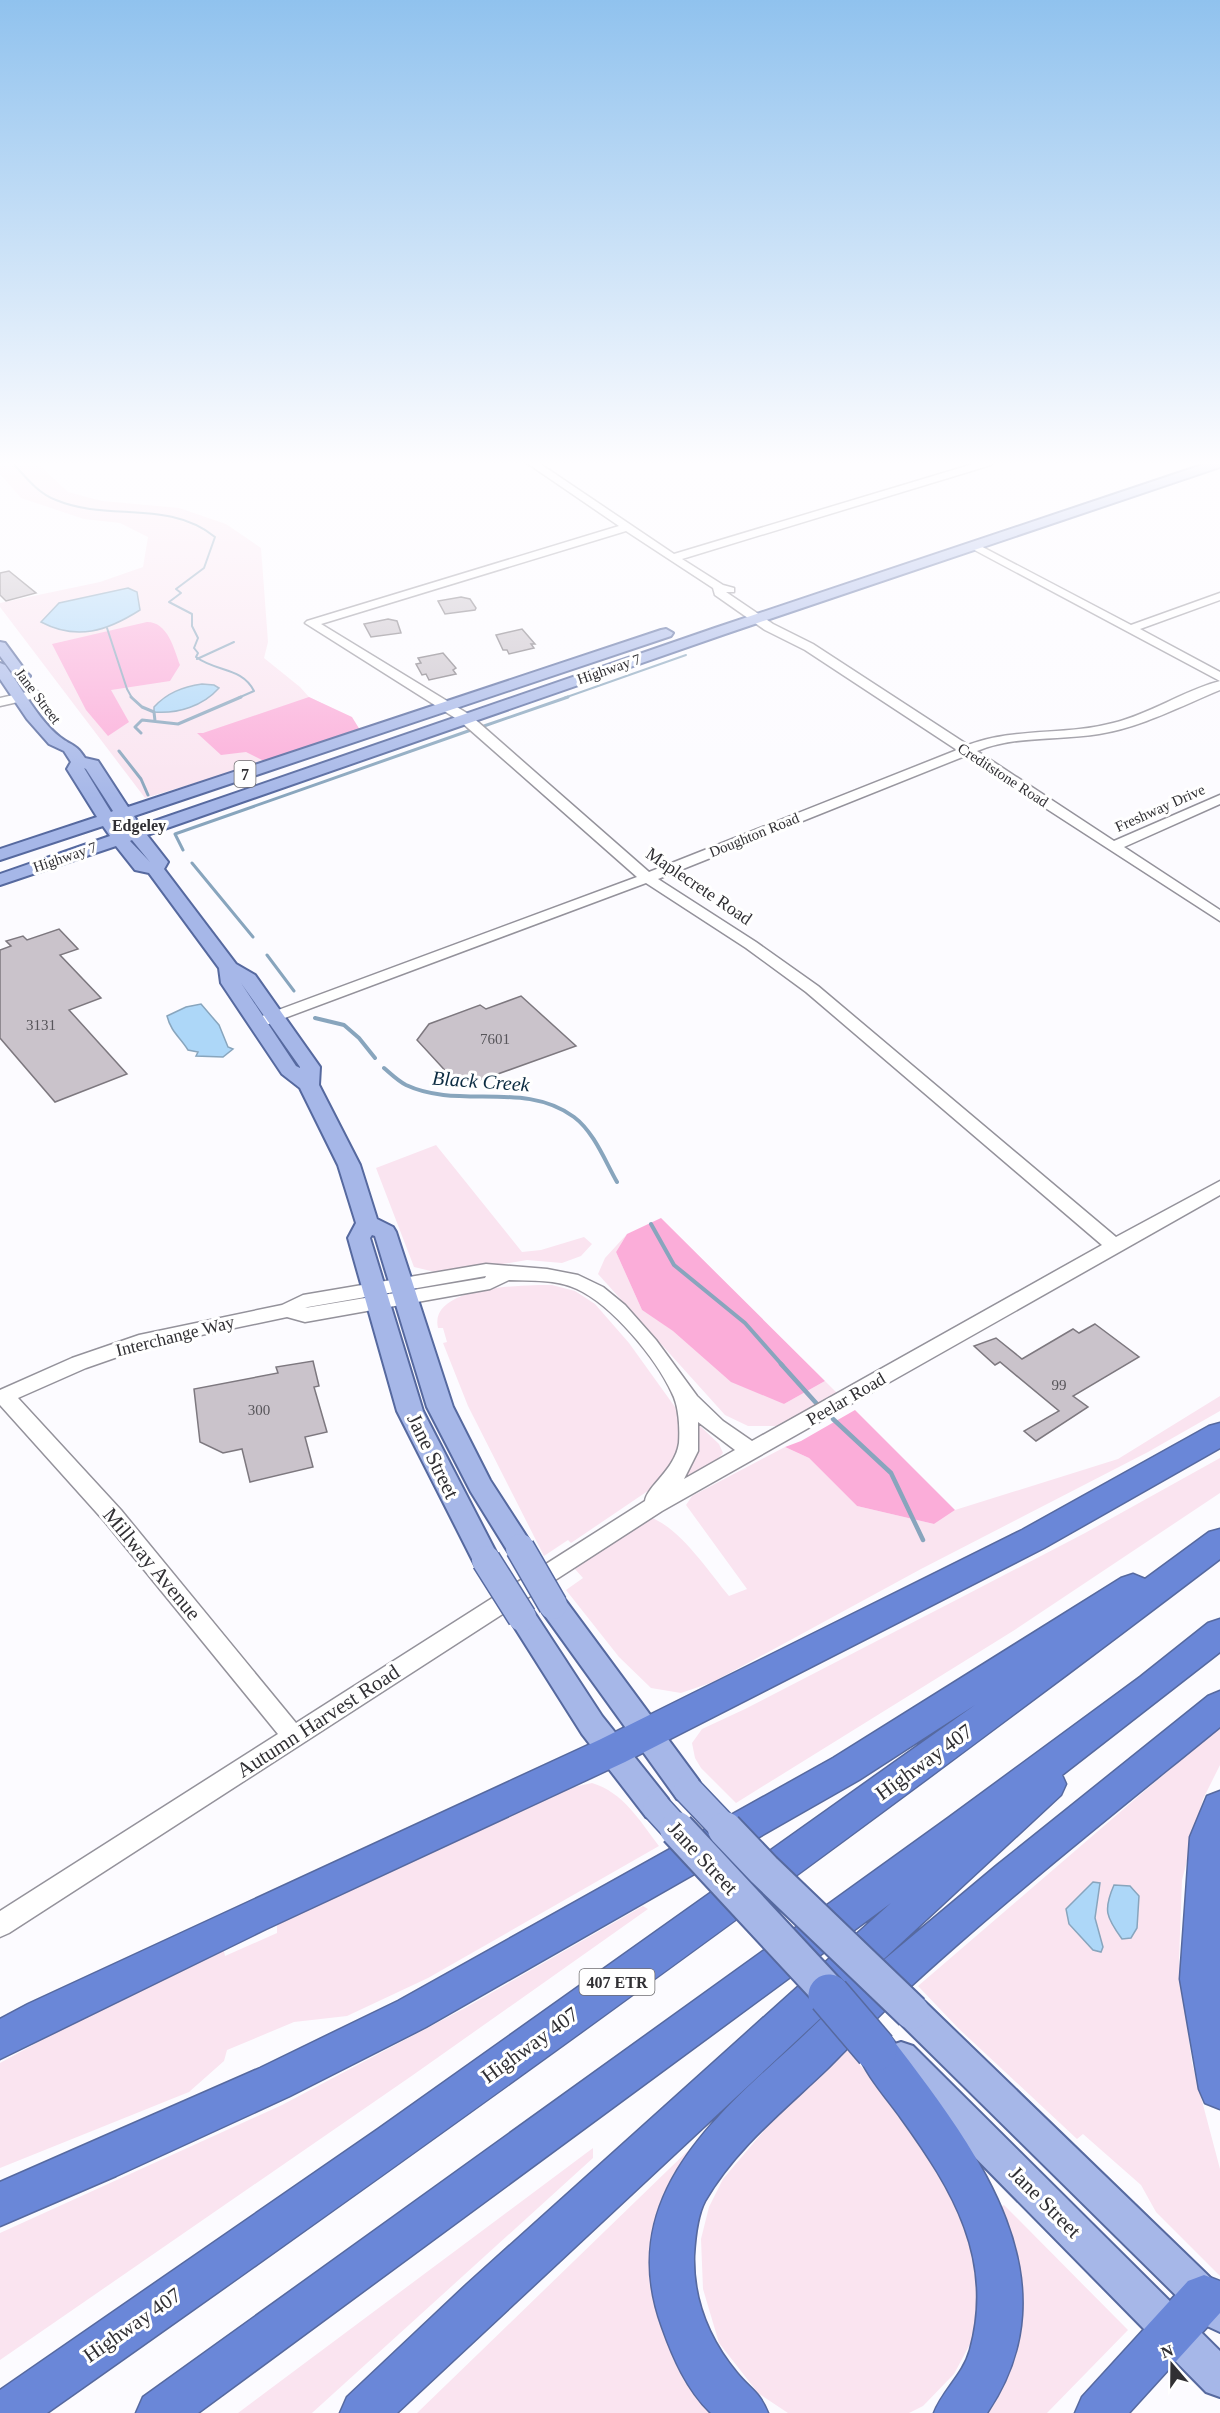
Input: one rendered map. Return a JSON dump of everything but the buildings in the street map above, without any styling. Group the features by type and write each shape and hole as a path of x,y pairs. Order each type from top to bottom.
{"highway":[{"path":"0,2040 252,1917 612,1751 1033,1539 1220,1434"},
{"path":"0,2204 275,2082 412,2014 846,1769 1220,1532"},
{"name":"Highway 407","path":"7,2413 393,2144 934,1755 1220,1541"},
{"path":"159,2413 961,1830 1152,1687 1220,1633"},
{"path":"363,2413 483,2300 942,1882 1152,1687"},
{"path":"745,2413 704,2370 679,2316 673,2282 671,2257 684,2197 705,2163 746,2114 809,2058 885,1984 1220,1706"},
{"path":"1220,1807 1209,1837 1200,1979 1220,2089"},
{"path":"829,1995 881,2047 958,2167 985,2220 998,2263 1003,2303 998,2334 986,2372 957,2413"},
{"path":"1098,2413 1175,2331 1212,2305"}],"main road":[{"name":"Highway 7","path":"0,880 465,718 755,609 874,574"},
{"name":"Highway 7","path":"724,613 755,609"},
{"name":"Highway 7","path":"3,854 680,628"},
{"name":"Jane Street","path":"0,646 55,741 92,765 123,814 128,835 141,866 155,869 229,968 231,982 267,1020 289,1070 309,1085 349,1165 367,1223 359,1238 410,1411 486,1560 592,1725 612,1751 657,1808 829,1995"},
{"name":"Jane Street","path":"0,668 29,696"},
{"name":"Jane Street","path":"74,755 75,769 106,820 128,835"},
{"name":"Jane Street","path":"367,1223 385,1232 440,1407 480,1485 553,1605 688,1790 764,1870 1212,2305"},
{"name":"Jane Street","path":"881,2047 1175,2331 1220,2378"}],"street":[{"name":"Maplecrete Road","path":"472,574 311,623 449,706 465,718 647,878 751,945 812,989 1115,1246"},
{"name":"Creditstone Road","path":"698,574 719,587 731,591 783,629 785,634 1220,917"},
{"path":"1028,574 1220,678"},
{"path":"1130,629 1220,596"},
{"name":"Doughton Road","path":"267,1020 647,878 965,751 1008,737 1102,729 1134,720 1220,685"},
{"path":"0,702 29,696"},
{"name":"Freshway Drive","path":"1113,847 1220,799"},
{"name":"Peelar Road","path":"637,1518 1220,1187"},
{"path":"405,1291 490,1283 503,1275 519,1272 549,1274 583,1284 598,1292 632,1325 666,1365 683,1393 728,1436 753,1451"},
{"name":"Interchange Way","path":"3,1397 79,1363 146,1340 287,1310 305,1315 377,1295 405,1291"},
{"path":"637,1518 678,1475 687,1456 691,1439 683,1393"},
{"name":"Millway Avenue","path":"3,1397 113,1516 293,1736"},
{"name":"Autumn Harvest Road","path":"0,1925 637,1518"}],"shaded area":[{"path":"124,574 263,574 268,642 264,658 309,697 344,714 266,762 145,798 0,607 0,603 100,582"},
{"path":"147,622 160,626 165,631 180,665 170,681 111,690 129,722 108,736 86,710 52,644"},
{"path":"309,697 352,717 360,730 266,762 246,752 221,755 197,733 203,733"},
{"path":"436,1145 522,1252 541,1250 584,1237 592,1244 581,1256 562,1263 527,1260 436,1275 435,1272 414,1267 376,1168"},
{"path":"661,1218 825,1381 784,1404 731,1382 673,1331 642,1310 616,1252 627,1234"},
{"path":"627,1234 616,1252 642,1310 784,1404 825,1381 839,1395 780,1426 748,1426 725,1415 598,1274 605,1258"},
{"path":"552,1285 575,1291 595,1304 629,1343 675,1407 685,1437 664,1480 571,1543 568,1540 544,1556 468,1406 443,1343 447,1342 443,1328 438,1328 439,1314 448,1303 463,1295 502,1287"},
{"path":"1220,1396 1220,1411 1148,1452 921,1569 713,1682 681,1693 651,1688 619,1657 566,1590 583,1578 574,1568 650,1517 683,1541 729,1596 747,1589 686,1505 692,1496 785,1447 809,1458 857,1506 934,1524 955,1510 1118,1459"},
{"path":"855,1410 955,1510 934,1524 857,1506 809,1458 785,1447 801,1441"},
{"path":"698,1424 719,1444 723,1453 715,1462 685,1477"},
{"path":"1220,1458 1220,1493 1013,1631 736,1803 701,1768 695,1758 692,1743 702,1729 1085,1533"},
{"path":"1220,1726 1220,1765 1203,1799 1182,1880 1179,1960 1192,2063 1220,2169 1220,2276 1156,2212 1141,2185 1083,2134 1077,2139 958,2028 918,1986"},
{"path":"592,1783 603,1787 622,1800 638,1817 659,1846 428,1978 347,2016 294,2022 227,2050 224,2061 189,2092 0,2168 0,2063 170,1970 223,1946 225,1956 277,1933 277,1920 536,1800"},
{"path":"643,1906 648,1909 413,2075 0,2360 0,2233 282,2105 465,2008"},
{"path":"845,2047 922,2139 956,2195 982,2282 977,2331 954,2374 923,2406 909,2413 788,2413 758,2393 719,2343 703,2289 701,2239 709,2207 723,2179 777,2115"},
{"path":"700,2139 674,2173 660,2207 720,2413 417,2413"},
{"path":"593,2148 593,2158 312,2413 238,2413"},
{"path":"1004,2205 1128,2330 1047,2413 980,2413 997,2209"}],"water":[{"path":"128,588 137,592 140,610 104,628 92,631 67,631 41,622 59,603"},
{"path":"202,684 219,688 205,700 190,708 172,712 154,712 154,707 170,694"},
{"path":"201,1004 219,1025 228,1047 233,1049 223,1057 196,1056 198,1052 188,1050 169,1022 167,1016 186,1007"},
{"path":"1093,1882 1100,1883 1095,1918 1103,1947 1101,1952 1093,1950 1069,1924 1066,1909"},
{"path":"1114,1885 1130,1886 1139,1896 1137,1928 1131,1938 1122,1939 1112,1925 1108,1913 1108,1901"}],"waterway":[{"name":"Black Creek","path":"197,574 176,589 181,593 169,602 192,614 192,626 198,638 194,648 198,653 196,657 198,658"},
{"path":"107,628 132,698"},
{"path":"198,658 234,642"},
{"path":"564,698 686,655"},
{"name":"Black Creek","path":"198,658 236,674 249,683 254,691 238,698"},
{"name":"Black Creek","path":"141,733 135,727 142,720 178,724 241,697"},
{"path":"484,726 568,697"},
{"path":"132,698 142,707 154,712 155,721"},
{"path":"183,850 175,834 471,730"},
{"name":"Black Creek","path":"119,751 141,779 148,795"},
{"name":"Black Creek","path":"192,863 253,937"},
{"name":"Black Creek","path":"267,955 294,991"},
{"name":"Black Creek","path":"315,1018 344,1025 359,1038 375,1058"},
{"name":"Black Creek","path":"384,1068 406,1085 426,1092 513,1097 555,1106 581,1123 599,1147 617,1182"},
{"name":"Black Creek","path":"651,1224 674,1265 745,1323 783,1366"},
{"name":"Black Creek","path":"781,1364 817,1404"},
{"name":"Black Creek","path":"833,1419 891,1473 923,1540"}],"district":[{"name":"Edgeley","path":"139,825"}]}
